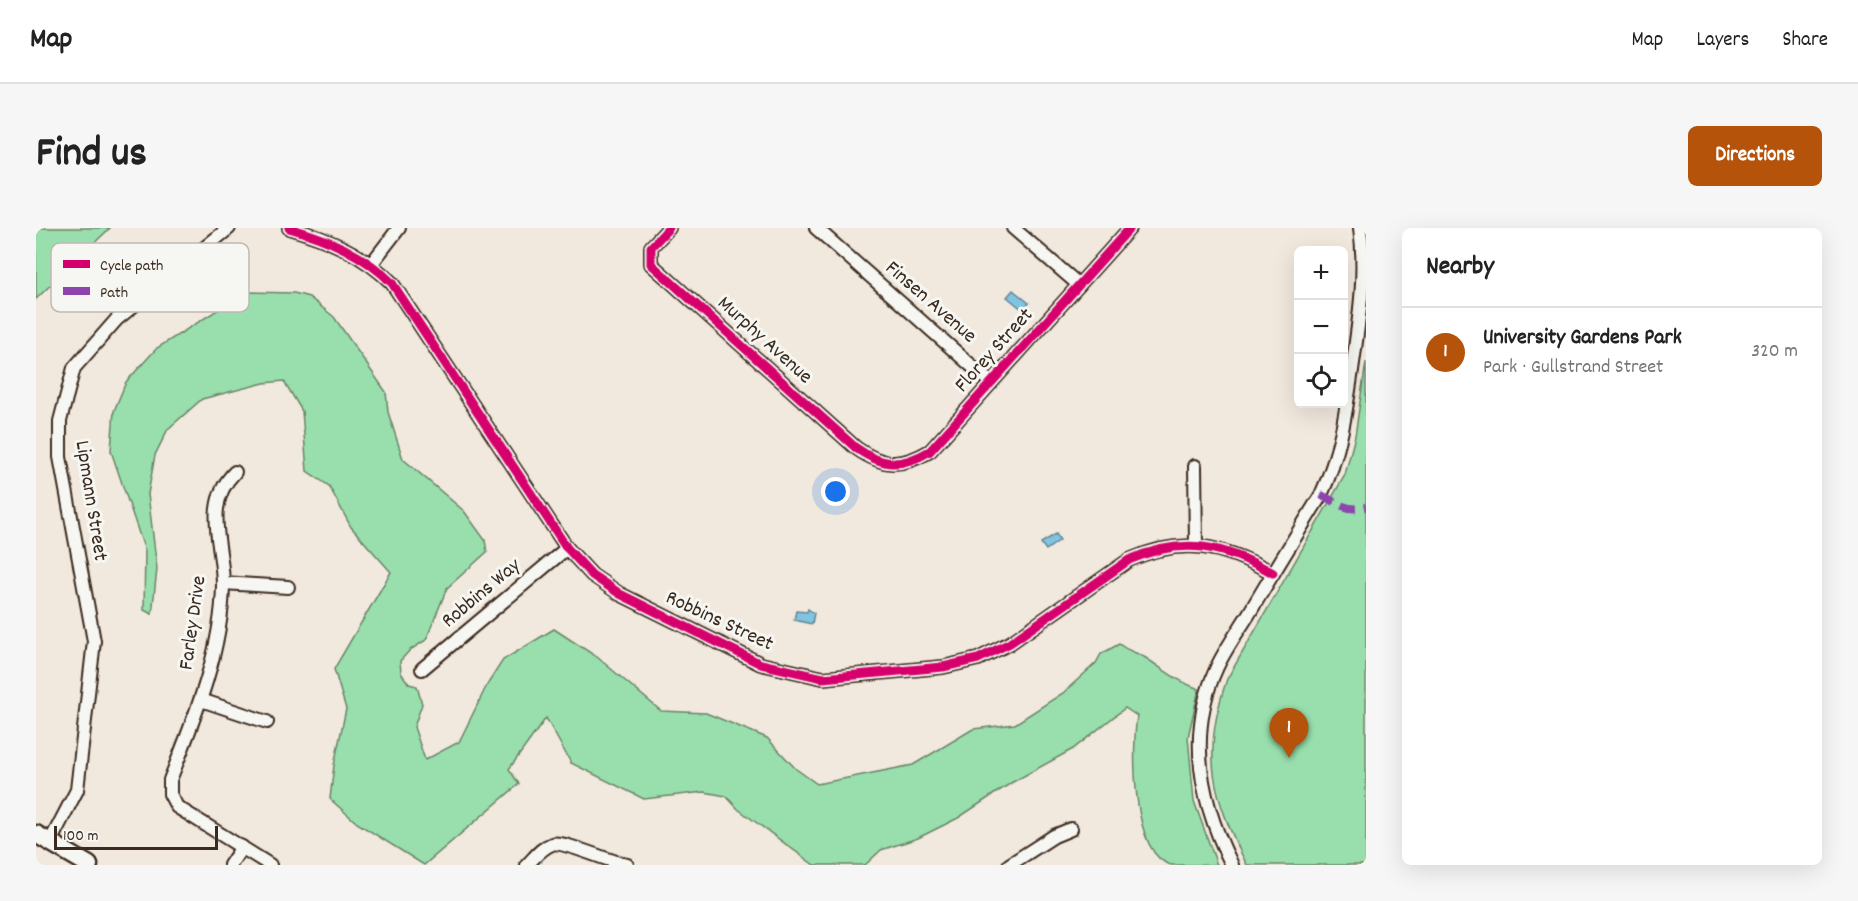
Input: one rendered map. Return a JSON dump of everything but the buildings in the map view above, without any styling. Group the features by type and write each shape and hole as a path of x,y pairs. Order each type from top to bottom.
{"main road":[{"path":"43,838 89,865"}],"street":[{"name":"Lipmann Street","path":"211,243 229,228"},
{"name":"Robbins Street","path":"289,228 317,236 372,263 392,283 567,548 592,575 620,594 761,664 823,678 943,667 978,659 1010,644 1129,560 1145,553 1178,545 1217,548 1239,555 1273,573"},
{"path":"372,263 399,228"},
{"name":"Murphy Avenue","path":"669,228 654,243 651,264 870,458"},
{"name":"Finsen Avenue","path":"816,228 991,383"},
{"path":"1013,228 1078,285"},
{"name":"Florey Street","path":"870,458 882,462 898,463 914,460 930,451 1130,228"},
{"path":"1232,865 1215,832 1201,780 1201,725 1205,700 1217,667 1321,495 1335,465 1363,316 1364,257 1360,228"},
{"name":"Lipmann Street","path":"43,838 78,790 94,641 60,457 60,421 74,368 126,312"},
{"path":"1195,466 1196,545"},
{"name":"Farley Drive","path":"235,472 223,484 216,504 223,583 218,624 201,700 170,780 170,794 177,807 242,847"},
{"name":"Robbins Way","path":"423,669 567,548"},
{"path":"223,583 288,587"},
{"path":"75,687 89,688"},
{"path":"201,700 267,722"},
{"path":"1009,865 1054,836 1071,829"},
{"path":"527,865 543,848 554,843 564,843 595,857 627,865"},
{"path":"230,865 242,847 270,865"}],"green space":[{"path":"36,228 110,228 94,243 51,243 51,285 36,299"},
{"path":"249,292 294,293 309,297 334,317 386,392 388,412 403,459 464,511 485,540 487,552 447,588 426,640 410,650 400,661 401,673 409,684 417,686 422,704 414,727 425,760 459,742 487,685 503,660 554,629 597,657 661,711 706,713 767,738 796,769 817,784 913,765 973,729 1015,724 1063,693 1096,663 1101,654 1119,644 1177,679 1199,689 1188,737 1194,801 1217,865 1171,865 1158,857 1148,842 1137,798 1135,731 1137,716 1125,708 1073,749 1011,783 958,818 918,838 881,850 865,865 814,865 738,809 726,796 704,792 644,799 571,763 546,718 509,769 519,784 424,865 357,823 330,799 334,765 346,709 334,669 391,572 351,527 329,486 307,471 302,411 284,381 264,383 202,399 168,429 155,455 148,494 157,569 152,614 144,610 145,551 111,451 114,411 126,382 157,348 214,312 249,312"},
{"path":"1366,362 1366,865 1247,865 1225,817 1214,774 1214,730 1219,706 1227,679 1345,475 1355,436"}],"water":[{"path":"1013,290 1029,303 1023,310 1007,297"},
{"path":"1056,534 1060,540 1046,550 1041,543"},
{"path":"808,609 814,613 812,624 794,620 796,611 807,612"}],"marked path":[{"path":"1321,495 1347,508 1366,507"}],"cycle path":[{"path":"289,228 344,249 369,264 392,283 567,548 592,575 620,594 761,664 823,678 943,667 978,659 1010,643 1129,560 1167,548 1185,546 1220,550 1255,563 1273,573"},
{"path":"669,228 651,247 651,264 856,448 875,459 892,463 901,463 930,451 1130,228"}],"place":[{"name":"University Gardens Park","path":"1289,758"}]}
